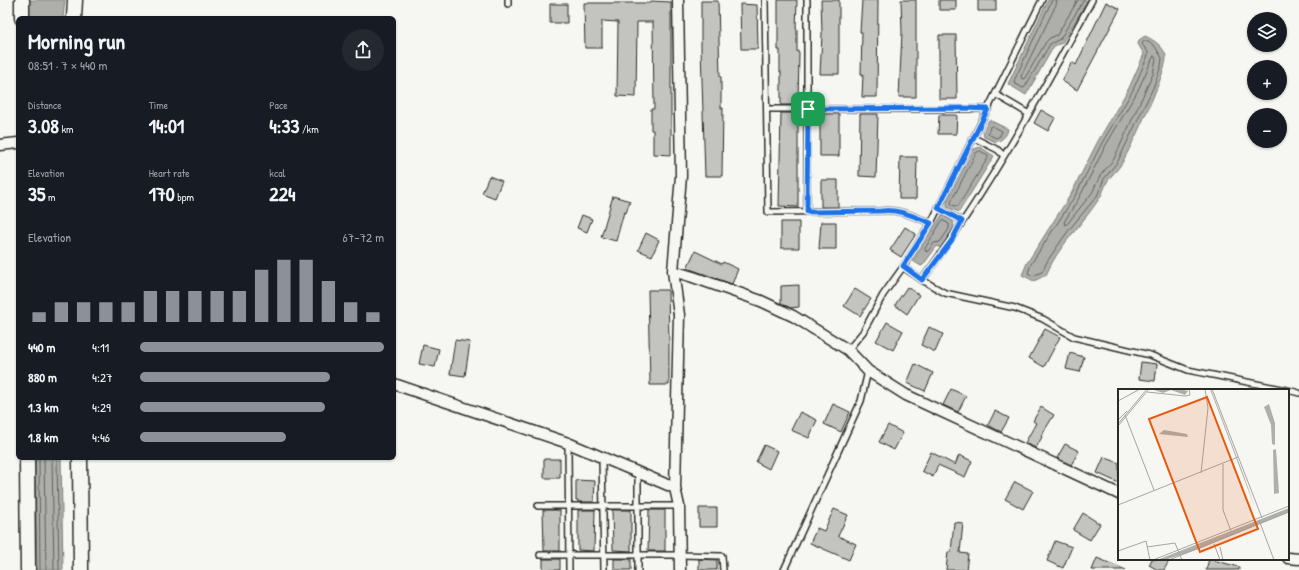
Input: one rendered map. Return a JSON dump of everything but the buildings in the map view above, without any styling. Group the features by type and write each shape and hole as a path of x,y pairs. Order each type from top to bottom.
{"street":[{"path":"22,0 22,16"},
{"path":"74,16 75,0"},
{"path":"678,0 682,176 673,271 679,314 675,488 679,506 680,570"},
{"path":"0,145 16,143"},
{"path":"673,271 761,301 794,316 848,350 868,371 906,395 1118,494"},
{"path":"396,385 568,443 675,488"},
{"path":"27,460 28,570"},
{"path":"80,460 81,570"},
{"path":"1289,558 1299,559"}],"lane":[{"path":"765,0 768,212 887,210 900,212 931,223"},
{"path":"807,0 807,212"},
{"path":"848,350 863,332 883,295 931,223 1042,0"},
{"path":"922,280 952,240 962,221 1004,156 1092,0"},
{"path":"995,94 1028,114"},
{"path":"767,109 988,109"},
{"path":"974,138 998,150 1004,156"},
{"path":"938,208 962,221"},
{"path":"903,266 922,280 945,292 1015,308 1043,319 1074,337 1150,355 1188,370 1282,389"},
{"path":"784,570 861,401 868,371"},
{"path":"1289,390 1299,393"},
{"path":"568,443 569,570"},
{"path":"602,458 604,570"},
{"path":"638,472 638,570"},
{"path":"538,506 679,506"},
{"path":"540,555 638,556 680,554 722,556 722,570"}],"water":[{"path":"28,0 65,0 63,16 28,16"},
{"path":"1048,0 1088,0 1062,43 1054,46 1026,95 1008,84"},
{"path":"1145,36 1158,44 1163,49 1166,56 1161,76 1140,126 1122,163 1110,177 1092,209 1057,255 1046,275 1034,281 1022,275 1027,263 1071,194 1098,141 1129,88 1144,54 1138,44 1139,40"},
{"path":"989,120 1008,129 1007,134 996,142 984,137 983,132"},
{"path":"980,147 994,156 959,212 947,207 947,202 974,149"},
{"path":"942,215 953,221 954,225 952,232 941,248 937,246 921,266 913,261"},
{"path":"35,460 61,460 63,570 37,570"}],"route":[{"path":"808,109 988,109 938,208 962,221 952,240 922,280 903,266 931,223 900,212 887,210 807,212 808,109"}]}
